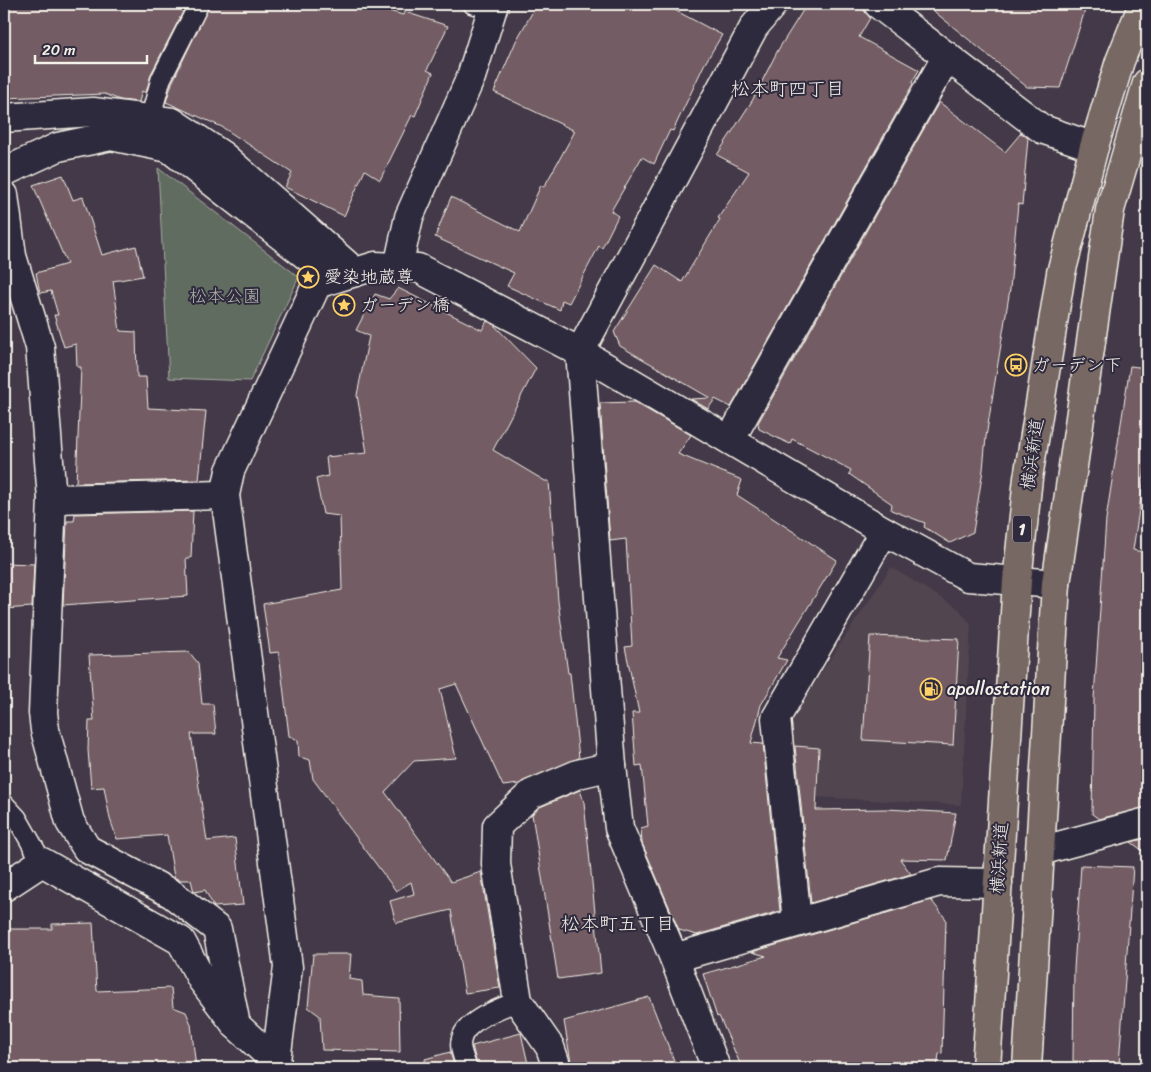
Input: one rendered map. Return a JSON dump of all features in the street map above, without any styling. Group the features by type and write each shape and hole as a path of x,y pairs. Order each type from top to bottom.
{"highway":[{"name":"横浜新道","path":"986,1068 1017,580 1028,478 1061,273 1094,147 1120,61 1143,4"},
{"path":"1027,1068 1056,584 1110,210 1147,83"}],"street":[{"path":"716,1068 674,958 619,828 612,766 580,352 754,27 773,4"},
{"path":"878,4 1042,129 1094,147"},
{"path":"398,267 409,217 471,77 486,5"},
{"path":"730,440 947,56"},
{"path":"4,118 94,112 172,122 223,156 345,275"},
{"path":"4,172 58,147 111,136 169,148 345,275"},
{"path":"4,195 8,256 40,347 52,499 44,713 45,730 70,822 87,849 172,894 217,929 236,1025"},
{"path":"276,1065 288,967 225,495 230,471 317,284 375,266 418,268 580,352 884,531 968,578 1056,584"},
{"path":"52,499 225,495"},
{"path":"797,922 776,718 884,531"},
{"path":"557,1068 550,1047 518,1000 496,864 497,826 531,794 578,774 612,766"},
{"path":"1040,852 1147,822"},
{"path":"4,887 42,862 181,941 202,980 236,1025 276,1065"},
{"path":"674,958 939,882 998,883"}],"lane":[{"path":"150,119 161,79 199,4"},
{"path":"4,804 17,818 42,862"},
{"path":"467,1068 460,1042 464,1031 481,1017 518,1000"}],"shaded area":[{"path":"891,567 959,609 971,624 961,805 795,796 790,720"}],"green space":[{"name":"松本公園","path":"158,168 299,277 250,381 169,378"}],"building":[{"path":"4,4 187,4 151,74 146,93 142,91 139,102 120,100 105,94 4,98"},
{"path":"210,4 364,4 403,15 405,12 448,26 427,70 433,73 415,116 412,115 380,180 365,170 344,216 285,187 292,173 222,127 166,102 172,83"},
{"path":"537,4 663,4 722,35 704,65 673,131 670,130 654,164 642,157 611,211 618,216 602,248 599,246 569,303 562,300 560,310 507,286 514,273 435,237 451,197 520,232 541,185 544,187 575,131 494,92 516,41"},
{"path":"807,4 863,4 864,10 870,18 859,37 919,70 912,82 913,84 731,407 715,399 708,409 691,399 710,398 620,346 614,332 656,265 682,282 720,219 718,218 749,172 717,155 752,101 778,50"},
{"path":"925,4 1087,4 1060,88 1027,87"},
{"path":"939,102 1005,152 1021,133 1028,138 1022,205 1018,204 1010,289 973,532 950,543 924,527 925,523 891,510 892,504 849,474 851,470 792,439 790,444 759,429 758,423"},
{"path":"63,175 73,200 83,197 102,255 136,246 143,276 113,281 120,331 136,332 137,377 146,377 148,408 206,411 199,480 76,483 81,367 77,367 76,344 64,347 54,315 58,315 51,291 40,293 36,273 67,264 33,185"},
{"path":"398,288 482,330 487,321 493,324 536,368 493,450 545,481 549,481 558,601 568,673 570,673 579,758 519,784 503,786 456,684 440,689 456,758 414,761 385,792 451,882 481,872 500,988 465,993 451,910 396,923 390,901 414,894 411,882 396,891 313,779 310,760 299,757 298,740 289,736 279,652 270,653 263,604 342,590 340,516 323,514 316,479 328,476 326,457 367,453 357,395 369,336 356,330 375,294 389,299"},
{"path":"1130,366 1147,368 1147,457 1133,550 1147,553 1147,807 1099,819 1092,814 1094,698 1106,519"},
{"path":"634,402 691,435 678,454 742,480 737,495 837,560 777,658 787,660 761,705 751,743 763,744 780,911 697,935 679,930 642,843 641,828 648,826 642,765 636,766 632,713 639,713 625,647 632,646 626,539 610,541 600,403"},
{"path":"193,511 191,558 186,558 188,596 63,605 67,521 74,521 75,514"},
{"path":"4,563 34,564 32,607 4,609"},
{"path":"870,636 959,639 953,745 863,740"},
{"path":"189,652 198,663 202,704 213,704 216,734 191,734 207,841 235,838 243,905 214,907 205,890 194,892 191,880 179,880 174,877 167,835 117,839 110,819 104,787 91,788 88,750 89,721 94,721 89,655"},
{"path":"795,746 819,748 816,810 887,809 956,813 947,860 900,859 911,874 811,903"},
{"path":"580,790 584,802 601,973 558,979 532,814 540,807"},
{"path":"1147,838 1147,854 1131,842"},
{"path":"1081,865 1133,867 1119,1065 1073,1061 1074,969"},
{"path":"931,900 946,919 942,1053 939,1054 937,1068 742,1068 719,1016 717,1017 703,974 766,956 752,952"},
{"path":"93,923 97,991 171,988 173,1007 186,1012 191,1024 196,1068 4,1068 4,929 52,929 52,924"},
{"path":"313,954 351,954 349,979 362,981 363,995 399,998 400,1052 322,1050 320,1016 308,1007"},
{"path":"649,997 677,1068 572,1068 564,1021"},
{"path":"521,1033 529,1068 478,1068 472,1046"},
{"path":"450,1052 455,1068 426,1068 425,1059"}],"place":[{"name":"愛染地蔵尊","path":"308,277"},
{"name":"ガーデン橋","path":"344,305"},
{"name":"ガーデン下","path":"1016,365"},
{"name":"apollostation","path":"931,689"}],"district":[{"name":"松本町四丁目","path":"788,88"},
{"name":"松本町五丁目","path":"618,923"}]}
